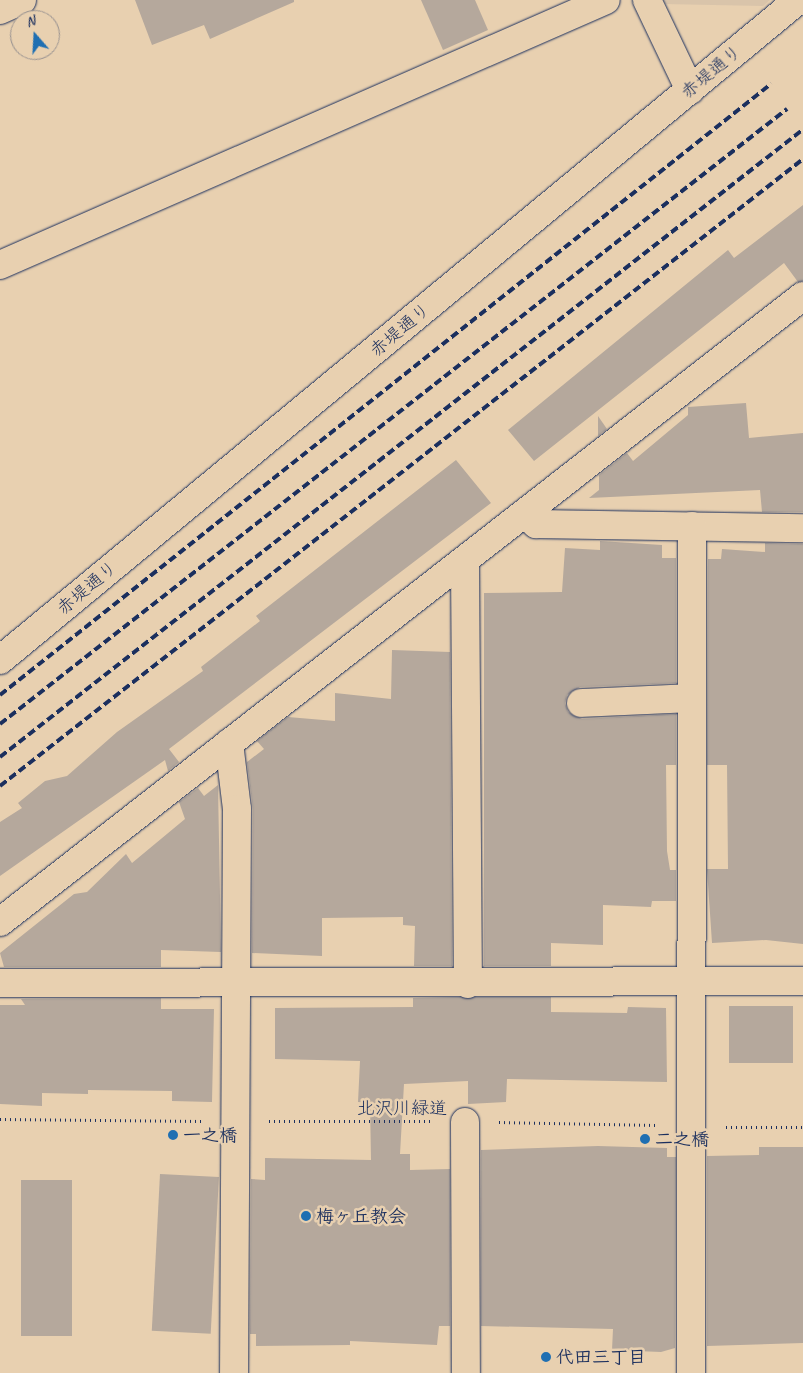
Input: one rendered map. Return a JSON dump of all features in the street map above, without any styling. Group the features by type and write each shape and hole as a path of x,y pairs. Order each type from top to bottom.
{"street":[{"path":"0,10 22,0"},
{"path":"0,265 606,0"},
{"path":"647,0 690,90"},
{"name":"赤堤通り","path":"0,660 798,0"},
{"path":"0,922 229,743 465,563 525,513 803,296"},
{"path":"525,513 536,524 803,528"},
{"path":"692,526 690,698 692,1373"},
{"path":"465,563 468,984"},
{"path":"581,703 690,698"},
{"path":"229,743 237,809 238,1121 234,1373"},
{"path":"0,983 468,984 803,981"},
{"path":"465,1122 466,1373"}],"path":[{"name":"北沢川緑道","path":"0,1120 465,1122 692,1127 803,1127"}],"shaded area":[{"path":"661,0 770,0 763,6 662,4"}],"building":[{"path":"135,0 294,0 294,2 210,39 204,25 152,45"},
{"path":"421,0 475,0 488,30 443,50"},
{"path":"803,205 803,281 798,282 784,263 534,461 508,430 728,250 734,258"},
{"path":"746,403 749,438 803,433 803,512 762,512 760,490 589,498 599,490 599,475 627,453 633,461 688,415 688,407"},
{"path":"598,416 607,429 598,436"},
{"path":"456,460 491,503 169,749 179,762 168,771 165,760 0,876 0,822 22,808 18,803 45,781 67,776 117,732 203,671 201,667 260,621 256,616"},
{"path":"600,541 662,545 662,558 676,558 676,683 580,687 567,695 565,703 568,712 582,719 676,714 676,765 666,765 667,851 670,870 676,870 676,901 652,901 651,907 603,905 603,945 551,943 551,966 484,966 484,593 562,592 565,548 600,550"},
{"path":"765,543 803,544 803,944 766,940 712,943 707,869 728,869 727,765 707,765 708,559 721,559 722,549 765,552"},
{"path":"392,650 450,652 452,966 414,966 415,926 403,925 403,917 322,918 322,956 252,953 253,809 247,762 264,749 257,741 288,717 335,721 335,693 391,699"},
{"path":"218,785 221,952 161,950 161,967 4,967 0,953 74,894 87,892 126,854 132,863 185,819 179,802 198,788 204,796"},
{"path":"551,997 551,1012 627,1013 628,1007 666,1008 667,1082 507,1079 506,1102 468,1104 468,1081 404,1084 400,1154 410,1154 410,1170 450,1169 450,1326 439,1326 437,1345 350,1341 350,1345 256,1346 256,1334 250,1334 251,1179 265,1180 265,1158 371,1160 370,1103 358,1102 360,1061 275,1059 275,1008 413,1007 413,998"},
{"path":"161,998 161,1009 214,1009 212,1102 172,1101 172,1091 88,1090 88,1094 42,1093 42,1106 0,1104 0,1005 25,1005 21,999"},
{"path":"729,1006 793,1006 793,1063 729,1063"},
{"path":"598,1146 667,1148 667,1157 676,1157 675,1348 661,1352 612,1350 613,1329 481,1326 481,1150"},
{"path":"759,1147 803,1147 803,1343 707,1346 707,1156 759,1155"},
{"path":"160,1174 219,1177 211,1334 152,1331"},
{"path":"21,1180 72,1180 72,1336 21,1336"}],"railway":[{"path":"0,695 771,84"},
{"path":"0,724 787,109"},
{"path":"0,757 801,131"},
{"path":"0,786 803,159"}],"place":[{"name":"一之橋","path":"173,1135"},
{"name":"二之橋","path":"645,1139"},
{"name":"梅ヶ丘教会","path":"306,1216"},
{"name":"代田三丁目","path":"546,1357"}]}
